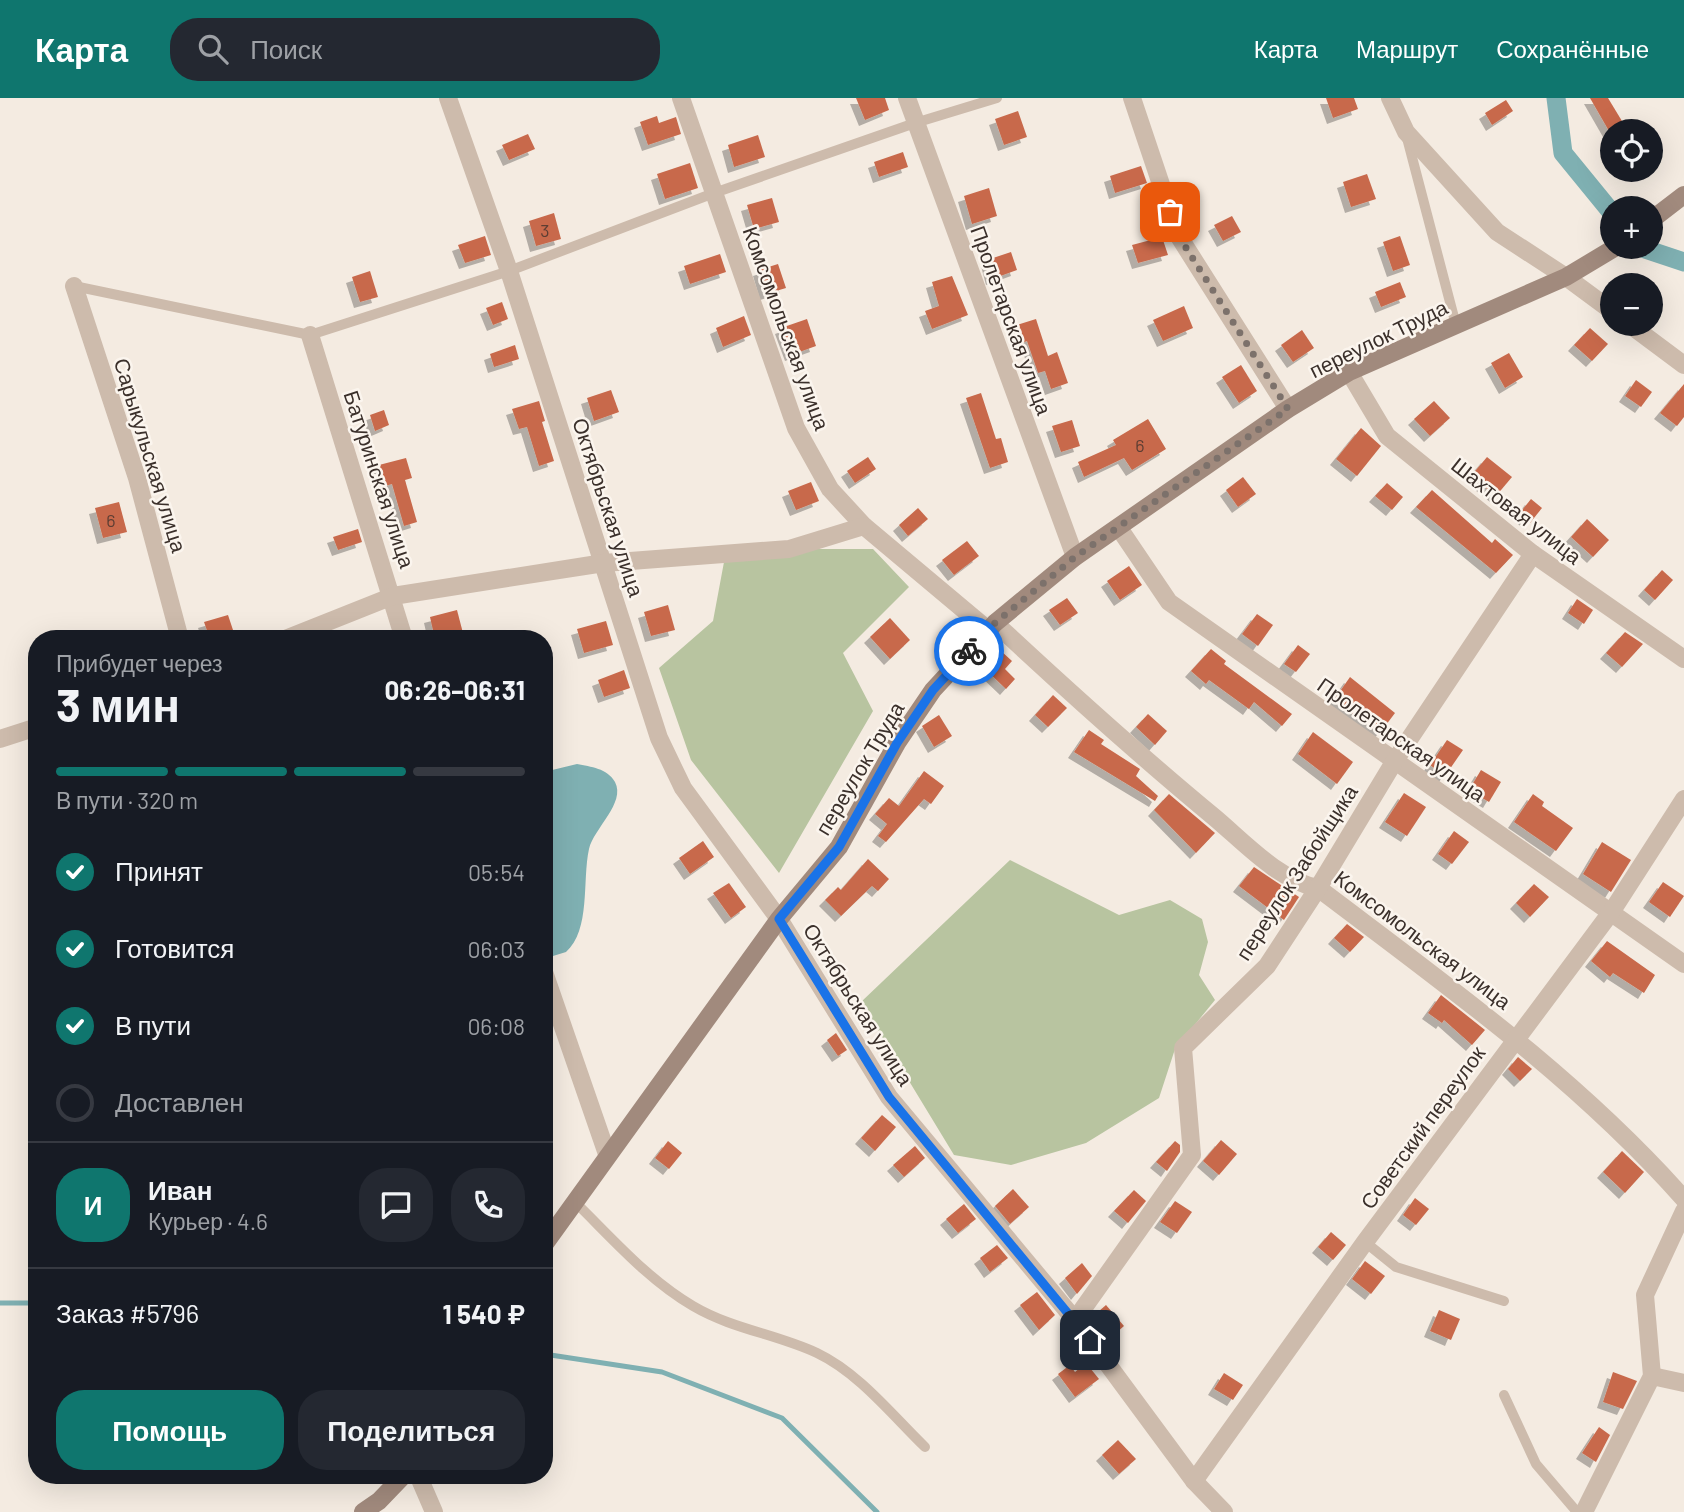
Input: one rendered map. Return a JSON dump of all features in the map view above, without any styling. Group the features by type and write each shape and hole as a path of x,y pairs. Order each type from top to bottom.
{"street":[{"name":"Октябрьская улица","path":"448,98 509,271 659,738 683,788 779,919 889,1097 1075,1320 1194,1481 1224,1512"},
{"name":"Комсомольская улица","path":"681,98 796,428 830,489 864,526 992,626 1116,736 1268,861 1299,884 1318,888 1516,1037 1640,1149 1684,1199"},
{"name":"Пролетарская улица","path":"907,98 1075,557"},
{"path":"1132,98 1178,235 1288,409"},
{"path":"1390,98 1406,132 1497,232 1566,276 1600,302"},
{"path":"1663,211 1684,195"},
{"name":"переулок Труда","path":"553,1232 779,919 839,847 897,743 933,690 992,626 1075,557 1288,409 1349,372 1566,276 1600,257"},
{"name":"Сарыкульская улица","path":"74,286 137,478 178,630"},
{"name":"Батуринская улица","path":"310,335 402,630"},
{"path":"1645,336 1684,365"},
{"name":"Шахтовая улица","path":"1349,372 1387,436 1533,554 1684,659"},
{"path":"308,630 393,596 604,563 789,549 864,526"},
{"name":"Пролетарская улица","path":"1119,527 1169,602 1684,964"},
{"name":"переулок Забойщика","path":"1075,1320 1192,1155 1183,1048 1267,966 1394,762 1533,554"},
{"path":"0,739 28,730"},
{"name":"Советский переулок","path":"1194,1481 1516,1037 1612,911 1684,799"},
{"path":"553,998 607,1154"},
{"path":"1584,1512 1651,1376 1645,1295 1684,1211"},
{"path":"1651,1376 1684,1383"},
{"path":"363,1512 379,1501 395,1484"},
{"path":"422,1484 434,1512"}],"lane":[{"path":"74,286 310,335 509,271 714,193 915,123 997,98"},
{"path":"1406,132 1456,325"},
{"path":"574,1201 657,1283 694,1307 734,1326 779,1338 819,1354 858,1382 925,1447"},
{"path":"1366,1242 1396,1267 1504,1301"},
{"path":"1504,1395 1536,1464 1577,1512"}],"green space":[{"path":"816,549 873,549 909,587 843,653 873,711 779,873 691,760 659,668 713,621 724,562"},
{"path":"1010,860 1119,915 1170,900 1202,919 1208,942 1199,975 1215,1000 1175,1049 1159,1098 1086,1143 1011,1165 954,1155 861,1002"}],"water":[{"path":"577,764 598,769 612,777 617,790 613,807 589,849 579,931 566,952 553,956 553,770"}],"building":[{"path":"856,98 885,98 889,110 865,120"},
{"path":"1326,98 1354,98 1358,109 1333,118"},
{"path":"1590,98 1608,98 1621,119 1602,119"},
{"path":"1506,100 1513,111 1492,125 1485,113"},
{"path":"1018,111 1027,137 1004,145 995,119"},
{"path":"657,116 659,123 676,117 681,134 648,145 640,122"},
{"path":"528,134 535,149 509,160 502,145"},
{"path":"758,135 765,157 734,167 728,145"},
{"path":"903,152 908,167 879,177 874,162"},
{"path":"690,163 698,188 665,199 657,174"},
{"path":"1141,166 1147,183 1115,193 1110,176"},
{"path":"1367,174 1376,199 1351,207 1343,182"},
{"path":"989,188 997,216 972,224 964,196"},
{"path":"772,198 779,222 754,229 747,205"},
{"path":"554,213 561,239 536,246 529,221"},
{"path":"1232,216 1241,232 1223,241 1214,225"},
{"path":"485,236 491,255 465,263 458,245"},
{"path":"1400,236 1410,265 1393,271 1383,242"},
{"path":"1162,237 1168,255 1138,263 1132,245"},
{"path":"1011,252 1017,270 992,279 987,260"},
{"path":"720,254 726,272 690,284 684,266"},
{"path":"778,264 786,288 766,294 759,270"},
{"path":"370,271 378,297 360,302 352,277"},
{"path":"952,276 968,315 932,329 925,311 939,306 932,282"},
{"path":"1400,282 1406,297 1381,307 1375,292"},
{"path":"502,302 508,319 493,325 486,308"},
{"path":"1184,306 1193,328 1163,341 1153,320"},
{"path":"744,316 751,335 723,347 716,328"},
{"path":"807,319 816,346 791,355 781,328"},
{"path":"1036,319 1048,356 1057,352 1068,383 1051,389 1045,371 1038,373 1027,341 1019,344 1014,326"},
{"path":"1590,328 1608,344 1592,361 1574,345"},
{"path":"1302,330 1314,348 1293,362 1281,345"},
{"path":"515,345 519,359 494,367 490,354"},
{"path":"1509,353 1523,377 1505,388 1491,363"},
{"path":"1241,365 1257,391 1239,403 1222,377"},
{"path":"1636,380 1652,392 1641,407 1625,396"},
{"path":"1684,384 1684,417 1677,426 1660,413"},
{"path":"611,390 619,412 594,421 587,398"},
{"path":"981,393 996,439 1001,438 1008,462 990,468 966,398"},
{"path":"539,401 545,421 542,422 554,461 539,466 527,427 519,429 512,409"},
{"path":"1434,401 1450,418 1430,436 1414,419"},
{"path":"384,410 389,425 375,431 370,415"},
{"path":"1148,419 1166,449 1132,470 1124,458 1084,477 1078,462 1116,445 1113,440"},
{"path":"1072,420 1080,446 1061,452 1052,426"},
{"path":"1361,428 1381,446 1357,476 1336,459"},
{"path":"868,457 876,469 855,483 847,471"},
{"path":"1487,457 1512,477 1496,496 1471,476"},
{"path":"406,458 412,478 405,480 417,522 404,526 392,484 385,486 379,465"},
{"path":"1243,477 1256,494 1238,507 1226,490"},
{"path":"811,482 819,501 796,510 788,491"},
{"path":"1387,483 1403,497 1392,510 1375,496"},
{"path":"1432,490 1492,543 1495,539 1513,555 1496,573 1416,507"},
{"path":"1531,499 1542,508 1530,523 1519,514"},
{"path":"119,502 127,532 103,538 95,508"},
{"path":"918,508 928,519 908,536 899,525"},
{"path":"1587,519 1609,540 1593,557 1571,537"},
{"path":"358,529 362,542 338,550 333,537"},
{"path":"967,541 979,556 954,575 942,560"},
{"path":"1129,566 1142,585 1120,600 1107,581"},
{"path":"1662,570 1673,580 1655,600 1644,590"},
{"path":"1067,598 1078,613 1060,625 1049,610"},
{"path":"1577,599 1593,610 1584,624 1568,613"},
{"path":"668,605 675,630 651,636 644,612"},
{"path":"457,610 462,630 433,630 430,617"},
{"path":"1257,614 1273,625 1258,646 1242,634"},
{"path":"228,615 233,630 207,630 204,622"},
{"path":"890,618 910,640 890,659 870,637"},
{"path":"606,621 613,645 584,653 577,629"},
{"path":"1625,632 1643,644 1622,667 1606,653"},
{"path":"1298,645 1310,654 1296,672 1284,664"},
{"path":"1211,649 1226,661 1224,664 1292,714 1282,726 1254,702 1249,709 1209,680 1206,684 1191,671"},
{"path":"1001,651 1012,661 1005,669 1015,679 1006,689 985,669"},
{"path":"624,670 630,688 604,697 598,680"},
{"path":"1350,677 1395,713 1380,733 1334,700"},
{"path":"1053,695 1067,708 1048,727 1035,715"},
{"path":"1148,714 1167,731 1155,745 1136,727"},
{"path":"939,715 952,736 934,747 922,726"},
{"path":"1089,730 1104,740 1101,744 1140,769 1136,776 1158,796 1155,801 1074,752"},
{"path":"1313,732 1353,762 1337,784 1298,754"},
{"path":"1447,740 1463,750 1445,776 1430,765"},
{"path":"1481,770 1501,782 1489,802 1469,790"},
{"path":"924,771 944,786 931,804 924,799 886,842 878,836 887,824 875,814 889,798 899,806"},
{"path":"1404,793 1426,807 1407,836 1385,822"},
{"path":"1169,794 1215,833 1196,853 1154,810"},
{"path":"1533,794 1544,802 1542,806 1573,828 1556,851 1514,822"},
{"path":"1454,831 1469,842 1452,864 1438,854"},
{"path":"703,841 714,857 690,874 679,858"},
{"path":"1602,842 1631,860 1611,892 1583,874"},
{"path":"868,859 889,879 878,891 872,886 841,916 825,900 838,887 841,890"},
{"path":"1254,867 1299,897 1284,920 1239,886"},
{"path":"1663,882 1684,896 1670,917 1649,902"},
{"path":"729,883 746,907 731,918 713,893"},
{"path":"1534,884 1549,897 1530,917 1516,903"},
{"path":"1347,924 1364,937 1350,952 1334,938"},
{"path":"1607,941 1655,975 1644,993 1613,973 1610,977 1591,961"},
{"path":"1441,995 1485,1030 1472,1045 1444,1020 1442,1023 1428,1013"},
{"path":"836,1033 847,1050 838,1056 827,1040"},
{"path":"1518,1057 1532,1069 1520,1081 1508,1069"},
{"path":"882,1115 896,1127 875,1151 861,1138"},
{"path":"1221,1140 1237,1154 1219,1175 1203,1161"},
{"path":"668,1141 682,1153 669,1169 655,1158"},
{"path":"1175,1141 1180,1145 1180,1152 1167,1171 1156,1162"},
{"path":"915,1146 925,1158 904,1177 893,1165"},
{"path":"1622,1151 1644,1172 1625,1193 1603,1172"},
{"path":"1013,1189 1029,1207 1010,1224 995,1206"},
{"path":"1134,1190 1146,1201 1128,1223 1114,1211"},
{"path":"1415,1198 1429,1209 1416,1225 1403,1215"},
{"path":"1175,1201 1192,1212 1177,1233 1160,1222"},
{"path":"964,1204 976,1219 958,1233 946,1219"},
{"path":"1331,1232 1346,1245 1333,1260 1318,1247"},
{"path":"997,1245 1008,1258 990,1272 980,1258"},
{"path":"1365,1261 1385,1276 1371,1294 1352,1279"},
{"path":"1082,1263 1092,1276 1077,1294 1065,1278"},
{"path":"1037,1292 1055,1315 1039,1330 1020,1305"},
{"path":"1106,1305 1124,1326 1109,1339 1091,1318"},
{"path":"1439,1310 1460,1319 1451,1340 1430,1331"},
{"path":"1086,1363 1099,1379 1075,1397 1058,1374 1070,1365 1075,1372"},
{"path":"1613,1372 1637,1381 1623,1409 1603,1402"},
{"path":"1224,1373 1243,1385 1233,1400 1214,1389"},
{"path":"1599,1427 1610,1435 1596,1462 1582,1453"},
{"path":"1118,1440 1136,1459 1119,1474 1102,1455"}],"waterway":[{"path":"1556,98 1563,153 1600,198"},
{"path":"1663,255 1684,262"},
{"path":"0,1303 28,1303"},
{"path":"553,1355 662,1372 782,1418 877,1512"}],"way so far":[{"path":"969,651 995,623 1075,557 1288,409 1178,235 1170,212"}],"route":[{"path":"969,651 933,690 897,743 839,847 779,919 889,1097 1090,1340"}]}
